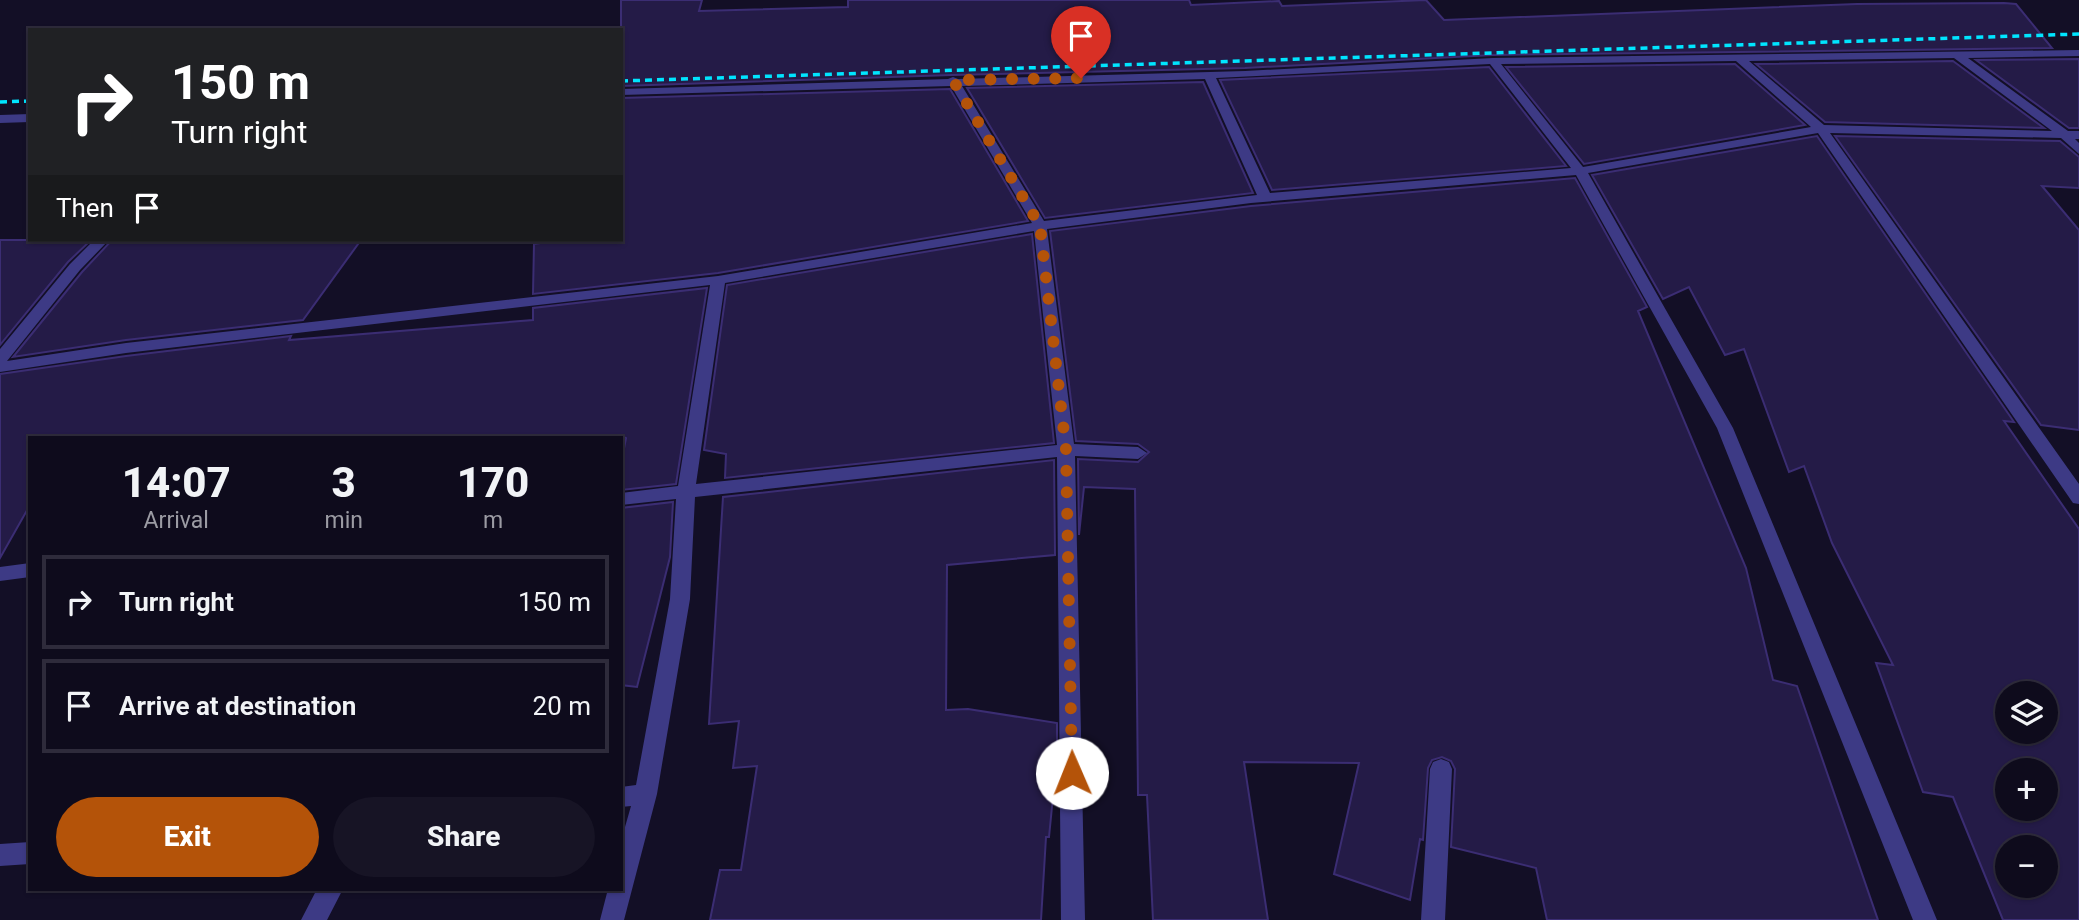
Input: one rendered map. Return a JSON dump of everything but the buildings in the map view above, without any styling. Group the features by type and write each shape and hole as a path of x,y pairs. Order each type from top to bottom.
{"street":[{"path":"623,92 953,80 1209,75 1493,61 2079,53"},
{"path":"1956,54 2071,134 2079,150"},
{"path":"1737,56 1821,129 2079,498"},
{"path":"1493,61 1580,171 1725,428 1925,920"},
{"path":"1209,75 1265,198"},
{"path":"953,80 1040,226 1066,450 1073,920"},
{"path":"0,120 28,118"},
{"path":"0,368 126,348 718,280 1040,226 1265,198 1580,171 1821,129 2071,134"},
{"path":"0,359 75,267 100,242"},
{"path":"623,880 646,794 680,599 686,491 718,280"},
{"path":"623,499 1066,450 1138,453"},
{"path":"0,574 28,570"},
{"path":"1433,920 1441,769"},
{"path":"623,797 646,794"},
{"path":"0,855 28,853"},
{"path":"313,920 330,891"},
{"path":"612,920 620,891"}],"railway":[{"path":"623,81 2079,34"},
{"path":"0,102 28,101"}],"route":[{"path":"1072,773 1066,450 1040,226 953,80 1081,78"}]}
